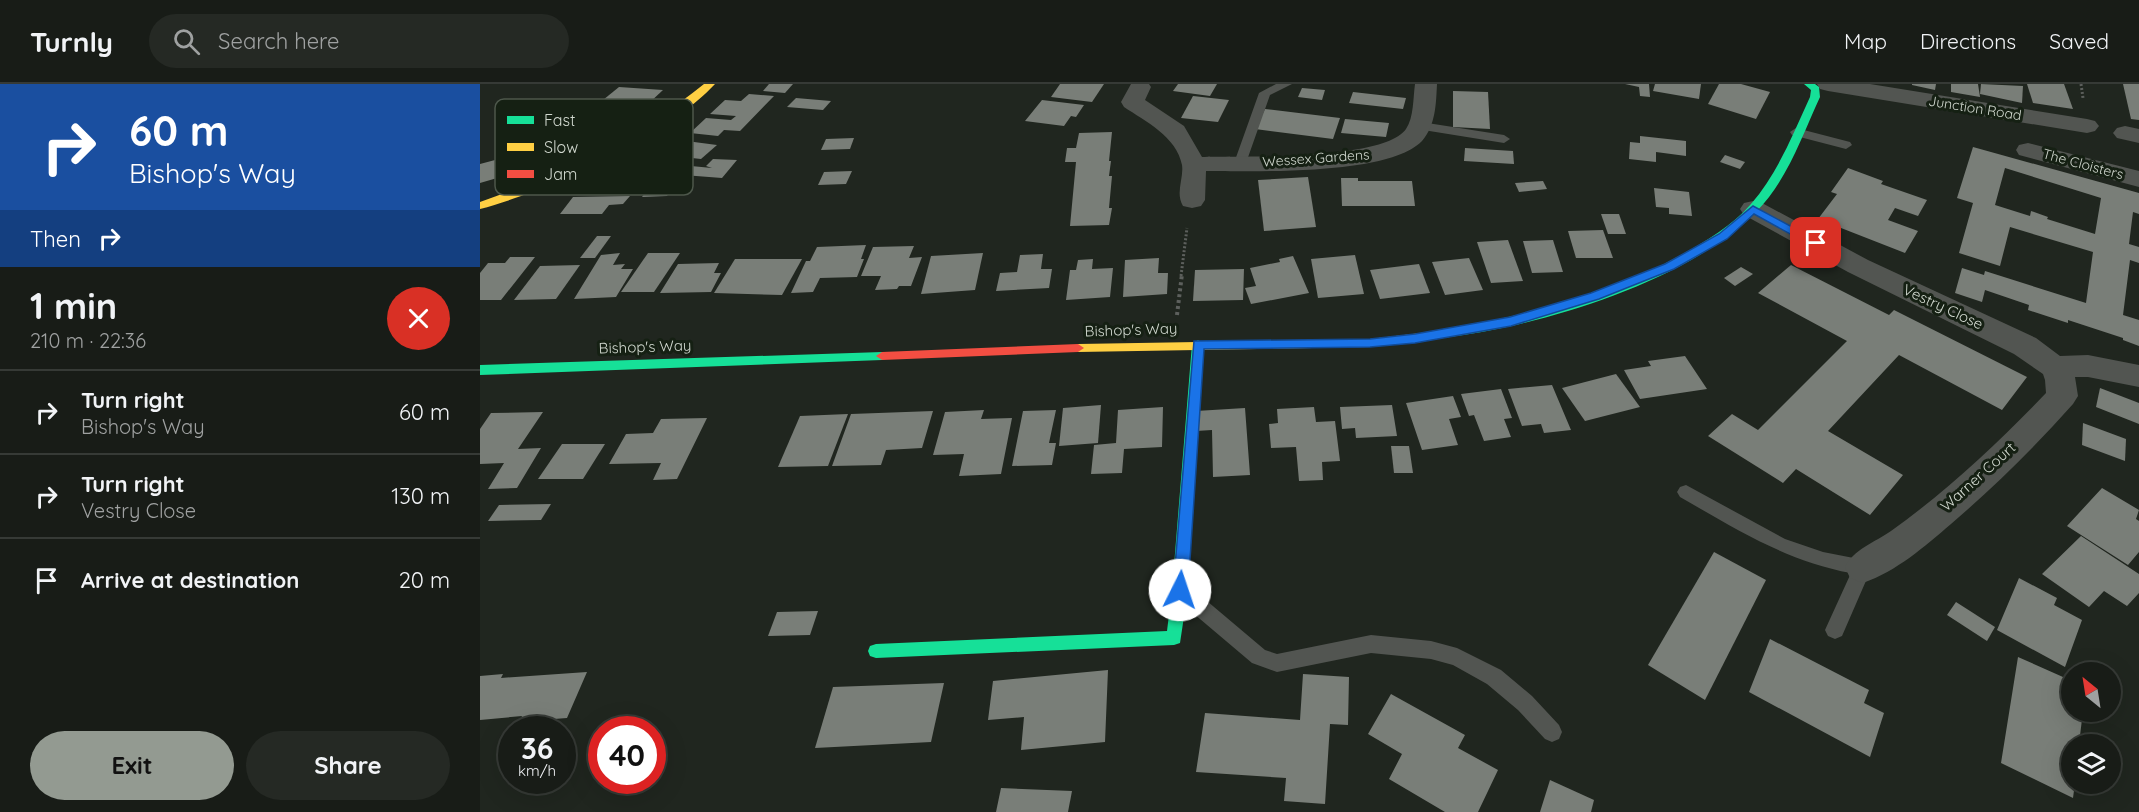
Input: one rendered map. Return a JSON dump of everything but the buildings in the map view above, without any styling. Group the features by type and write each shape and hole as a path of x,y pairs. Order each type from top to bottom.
{"street":[{"path":"693,100 710,84"},
{"path":"1421,126 1426,84"},
{"name":"Bishop's Way","path":"480,370 1198,344 1370,343 1415,339 1511,322 1595,296 1670,266 1723,236 1753,209 1775,181 1796,132 1815,98 1816,89 1809,84"},
{"name":"Junction Road","path":"1828,84 2085,116"},
{"path":"1140,87 1132,102 1176,131 1194,164 1192,200"},
{"name":"Wessex Gardens","path":"1194,164 1355,159 1401,147 1421,126"},
{"name":"The Cloisters","path":"2028,150 2139,179"},
{"path":"480,206 511,195"},
{"name":"Vestry Close","path":"1753,209 1868,271 2025,346 2054,367"},
{"path":"876,651 1174,638 1180,590 1198,344"},
{"path":"2054,367 2088,366 2139,376"},
{"name":"Warner Court","path":"1863,567 1885,557 1964,493 2045,414 2062,396 2061,380 2054,367"}],"lane":[{"path":"1240,163 1265,93 1286,84"},
{"path":"1421,126 1504,139"},
{"path":"1796,132 1846,145"},
{"path":"1686,492 1779,544 1823,560 1863,567 1835,630"},
{"path":"1180,590 1259,657 1277,663 1371,644 1431,650 1457,657 1494,677 1525,703 1552,732"}],"path":[{"path":"2081,84 2085,116"},
{"path":"1175,345 1176,320 1192,200"}],"traffic: fast":[{"path":"1421,337 1478,329 1572,305 1640,279 1704,247 1731,229 1763,197 1788,155 1815,97 1816,89 1809,84"},
{"path":"876,651 1174,638 1180,590 1198,344"},
{"path":"480,370 882,356"}],"traffic: slow":[{"path":"692,99 710,84"},
{"path":"480,206 509,195"},
{"path":"1078,348 1370,343 1421,337"}],"traffic: jam":[{"path":"882,356 1078,348"}],"route":[{"path":"1180,590 1198,344 1370,343 1415,339 1511,322 1595,296 1670,266 1723,236 1753,209 1816,243"}]}
